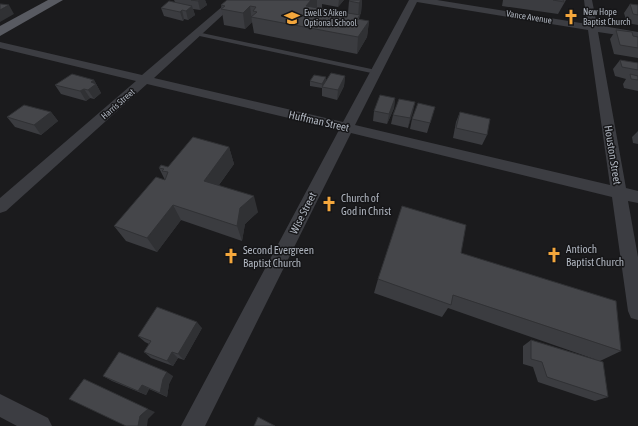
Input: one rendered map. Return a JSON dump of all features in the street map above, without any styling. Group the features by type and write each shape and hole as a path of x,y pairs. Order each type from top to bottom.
{"main road":[{"path":"0,32 57,0"}],"street":[{"name":"Harris Street","path":"0,207 235,0"},
{"name":"Wise Street","path":"193,426 413,0"},
{"name":"Vance Avenue","path":"420,0 638,35"},
{"name":"Houston Street","path":"588,0 638,311"},
{"name":"Huffman Street","path":"0,45 638,197"},
{"path":"0,405 40,426"}],"lane":[{"path":"196,34 376,72"}],"building":[{"path":"227,0 311,0 306,6 360,15 357,19 369,21 358,37 251,17 257,12 253,11 256,7 250,6 243,13 221,9 225,6 221,5"},
{"path":"361,0 359,3 349,1"},
{"path":"169,1 192,6 186,11 182,10 180,12 161,8"},
{"path":"1,4 9,5 0,10"},
{"path":"630,4 638,5 638,15 633,14"},
{"path":"616,30 632,32 633,36 638,37 638,48 620,45"},
{"path":"620,60 638,63 638,70 622,67"},
{"path":"331,73 345,76 338,90 322,87"},
{"path":"72,74 94,80 91,82 96,84 88,90 84,89 80,91 55,85"},
{"path":"630,74 638,76 638,80 631,79"},
{"path":"314,75 326,77 322,84 310,81"},
{"path":"380,95 395,98 389,114 374,111"},
{"path":"399,99 415,102 410,118 393,115"},
{"path":"418,103 435,107 430,123 412,119"},
{"path":"24,105 51,112 34,125 7,117"},
{"path":"460,112 490,119 487,135 456,128"},
{"path":"193,137 229,147 204,181 254,196 240,208 237,226 173,205 147,238 114,226 156,177 165,180 168,172 162,171 164,169 159,168 161,165 168,167"},
{"path":"402,206 466,225 461,253 616,301 621,351 453,295 451,305 378,279"},
{"path":"157,307 197,322 178,354 172,352 167,361 144,352 151,341 138,336"},
{"path":"531,340 603,362 608,397 547,377 542,362 531,359"},
{"path":"119,352 167,372 163,379 160,393 142,385 138,391 103,376"},
{"path":"84,379 148,409 140,416 138,426 126,426 69,399"},
{"path":"258,417 275,426 254,426"}],"place":[{"name":"New Hope Baptist Church","path":"571,17"},
{"name":"Ewell S Aiken Optional School","path":"292,18"},
{"name":"Church of God in Christ","path":"329,204"},
{"name":"Antioch Baptist Church","path":"554,255"},
{"name":"Second Evergreen Baptist Church","path":"231,256"}]}
